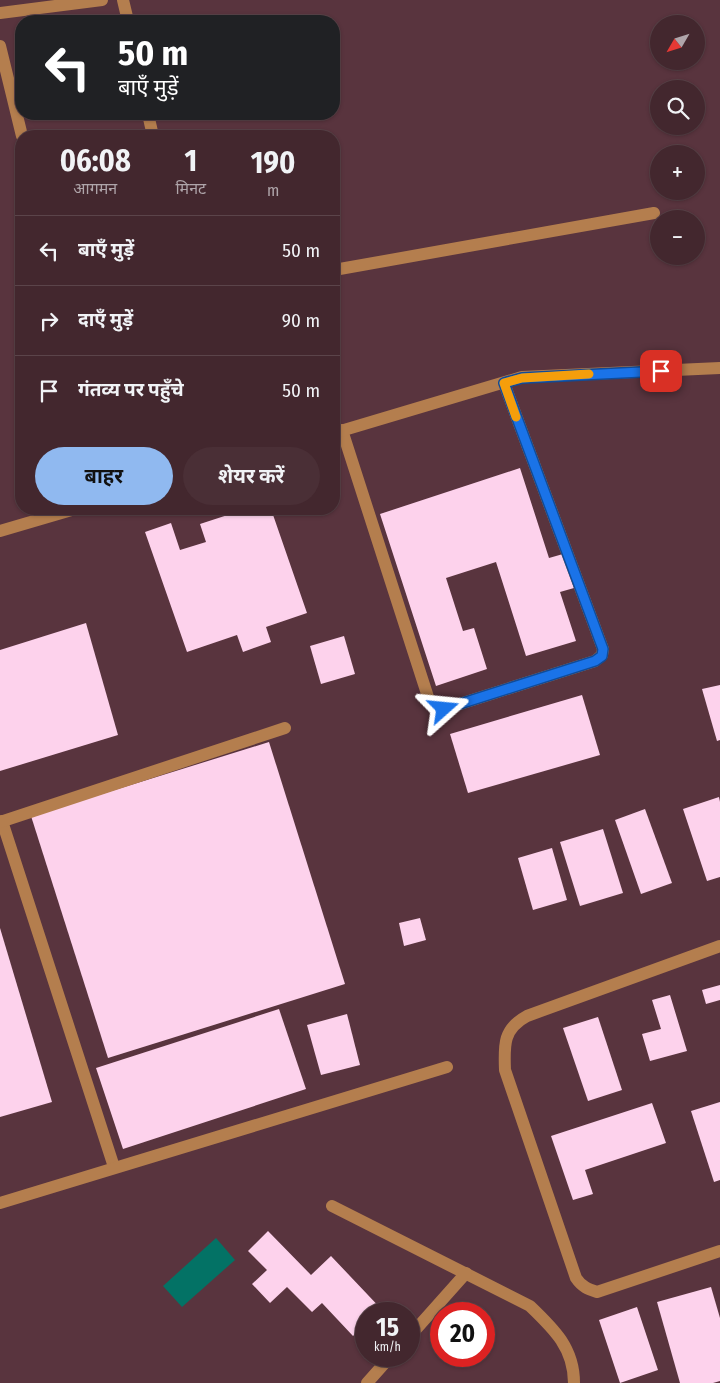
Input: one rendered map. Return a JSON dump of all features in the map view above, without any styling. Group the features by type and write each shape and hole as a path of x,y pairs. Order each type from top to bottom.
{"street":[{"path":"0,14 102,0"},
{"path":"123,0 127,15"},
{"path":"0,46 15,107"},
{"path":"340,269 650,214"},
{"path":"340,430 522,378 720,368"},
{"path":"340,437 429,700 436,708 444,709 595,661 602,656 603,649 504,383"},
{"path":"0,531 55,515"},
{"path":"114,1167 1,822 285,728"},
{"path":"720,946 518,1020 510,1029 504,1045 505,1070 576,1278 580,1284 598,1292 720,1251"},
{"path":"0,1203 447,1067"},
{"path":"332,1206 530,1306 551,1326 567,1350 574,1368 574,1383"},
{"path":"420,1325 466,1274"},
{"path":"367,1383 381,1367"}],"shaded area":[{"path":"216,1238 235,1260 182,1307 163,1286"}],"building":[{"path":"520,468 549,558 563,554 574,588 560,592 576,641 526,656 496,562 446,578 463,631 474,628 487,669 436,686 380,514"},
{"path":"228,515 273,515 307,613 266,627 271,642 243,652 237,635 187,652 145,532 171,523 180,550 206,542 200,524"},
{"path":"86,623 118,735 0,771 0,650"},
{"path":"344,636 355,674 321,684 310,646"},
{"path":"720,685 720,740 717,741 702,689"},
{"path":"582,695 600,755 468,793 450,734"},
{"path":"269,742 345,984 108,1058 31,816"},
{"path":"719,797 720,877 707,881 683,809"},
{"path":"645,809 672,883 641,894 615,820"},
{"path":"603,829 623,893 580,906 560,842"},
{"path":"552,848 567,900 533,910 518,858"},
{"path":"420,918 426,940 404,946 399,923"},
{"path":"0,928 52,1102 0,1117"},
{"path":"720,985 720,1000 706,1004 702,990"},
{"path":"670,995 687,1051 650,1061 642,1034 661,1029 652,1000"},
{"path":"279,1009 306,1089 123,1149 96,1068"},
{"path":"347,1014 360,1065 321,1075 307,1025"},
{"path":"598,1017 622,1090 588,1101 563,1028"},
{"path":"720,1102 720,1180 714,1182 691,1111"},
{"path":"652,1103 666,1143 585,1170 593,1194 573,1200 551,1136"},
{"path":"268,1231 311,1275 331,1256 375,1302 355,1302 355,1334 353,1336 322,1303 312,1312 287,1287 270,1303 252,1284 267,1270 248,1251"},
{"path":"711,1287 720,1318 720,1381 713,1383 680,1383 657,1302"},
{"path":"637,1307 658,1370 620,1383 599,1320"}],"slow traffic":[{"path":"516,417 504,383 522,378 589,374"}],"route":[{"path":"444,709 595,661 602,656 603,649 504,383 522,378 661,371"}]}
